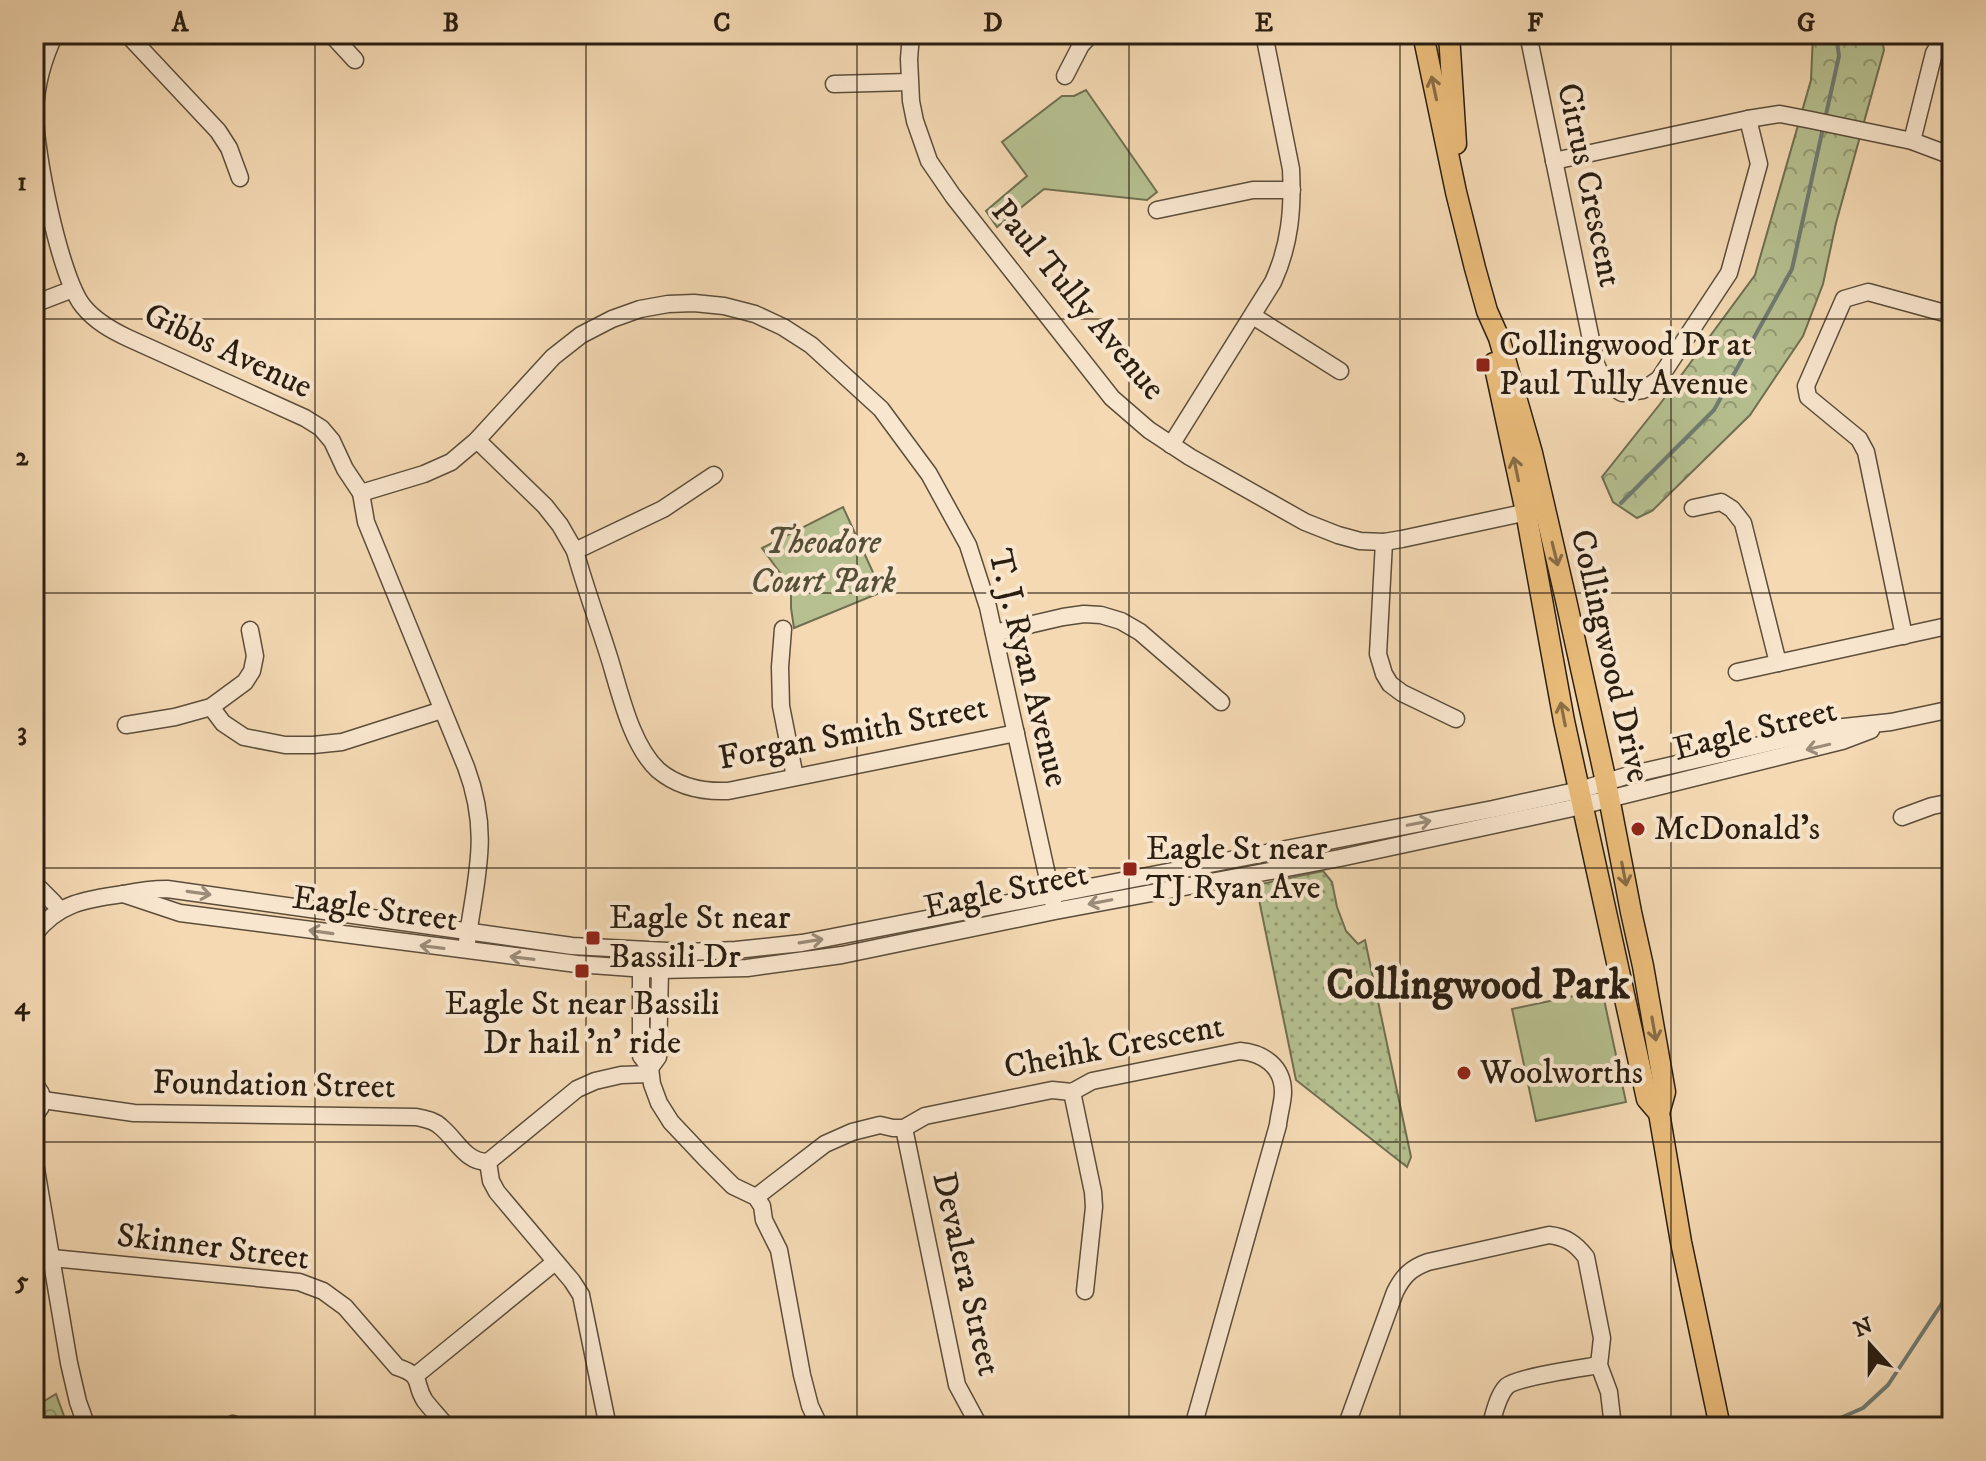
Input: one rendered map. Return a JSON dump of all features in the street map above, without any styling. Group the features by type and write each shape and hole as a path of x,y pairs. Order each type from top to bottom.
{"main road":[{"name":"Collingwood Drive","path":"1423,34 1456,192 1487,311 1488,339 1535,510 1566,600 1608,790 1665,1092 1659,1113 1681,1242 1720,1427"},
{"name":"Collingwood Drive","path":"1449,34 1456,135 1456,192"},
{"name":"Collingwood Drive","path":"1535,510 1564,721 1647,1099 1659,1113"}],"street":[{"name":"Gibbs Avenue","path":"55,34 39,82 35,109 36,135 59,245 73,289 82,304 107,328 321,428 332,441 361,493 366,522 474,788 481,852 466,951"},
{"path":"127,34 218,131 229,148 240,178"},
{"path":"331,34 355,60"},
{"name":"Paul Tully Avenue","path":"911,34 909,82 915,121 929,161 1112,398 1131,415 1171,445 1305,522 1360,541 1402,539 1535,510"},
{"path":"1065,76 1081,45 1091,34"},
{"path":"1171,445 1273,282 1290,231 1292,190 1287,147 1264,34"},
{"name":"Citrus Crescent","path":"1528,34 1596,364 1604,382 1622,393 1643,390 1659,379 1729,273 1759,164 1748,119"},
{"path":"1912,141 1934,53 1946,34"},
{"path":"834,84 909,82"},
{"path":"1554,161 1780,114 1912,141 1952,156"},
{"path":"1157,210 1253,190 1292,190"},
{"path":"34,304 73,289"},
{"path":"1904,636 1866,452 1859,439 1808,397 1806,386 1844,299 1868,292 1952,315"},
{"name":"T. J. Ryan Avenue","path":"361,493 424,474 451,462 477,440 553,357 581,335 612,319 640,309 694,303 755,314 783,327 811,345 881,409 929,474 968,545 988,607 1053,902"},
{"path":"1253,316 1340,371"},
{"name":"Forgan Smith Street","path":"477,440 545,506 560,525 575,551 634,733 650,761 674,780 707,791 728,791 1016,733"},
{"path":"575,551 663,509 714,475"},
{"path":"1693,508 1721,502 1732,509 1743,523 1778,663"},
{"path":"1384,542 1378,654 1384,674 1390,684 1402,693 1456,719"},
{"path":"994,633 1084,614 1121,621 1140,632 1221,702"},
{"path":"1737,672 1952,625"},
{"path":"783,629 781,706 795,777"},
{"path":"126,725 211,707 245,682 252,671 255,656 250,630"},
{"path":"211,707 223,723 244,737 285,745 342,742 442,710"},
{"name":"Eagle Street","path":"34,935 60,910 97,896 167,889 572,946 687,952 802,943 1053,902 1478,812 1582,797 1842,741 1891,722 1952,709"},
{"path":"1902,817 1952,802"},
{"path":"34,883 60,910"},
{"name":"Eagle Street","path":"121,894 180,913 466,951 660,970 747,968 800,962 924,939 1053,902"},
{"path":"650,951 641,969 641,1056 650,1071 659,1103 671,1122 733,1186 756,1197 762,1206 764,1220 779,1250 802,1375 810,1406 820,1427"},
{"path":"650,951 660,970 658,1057 650,1071"},
{"name":"Cheihk Crescent","path":"756,1197 825,1144 852,1132 880,1125 904,1128 925,1116 1052,1090 1072,1092 1092,1081 1240,1051 1261,1055 1272,1063 1279,1074 1283,1091 1278,1125 1193,1427"},
{"path":"608,1427 581,1295 497,1192 491,1181 488,1162 577,1089 595,1081 650,1071"},
{"path":"1072,1092 1094,1207 1085,1291"},
{"name":"Foundation Street","path":"37,1100 134,1113 416,1117 441,1126 469,1157 478,1162 488,1162"},
{"name":"Devalera Street","path":"904,1128 957,1385 977,1422 983,1427"},
{"path":"34,1157 69,1363 87,1427"},
{"path":"1346,1427 1403,1277 1415,1267 1437,1260 1549,1235 1564,1237 1578,1246 1588,1262 1602,1338 1599,1365 1609,1392 1613,1427"},
{"name":"Skinner Street","path":"34,1261 52,1258 299,1282 323,1291 345,1307 397,1367 415,1376 422,1397 447,1427"},
{"path":"415,1376 555,1262"},
{"path":"1490,1427 1508,1386 1545,1374 1599,1365"}],"green space":[{"path":"1813,34 1881,34 1884,50 1836,223 1823,284 1803,336 1750,415 1652,511 1637,518 1613,502 1602,477 1755,275 1811,80"},
{"path":"1086,90 1157,192 1147,200 1044,189 997,227 986,211 1027,176 1002,142 1062,96 1074,96"},
{"name":"Theodore Court Park","path":"843,507 882,592 794,628 791,588 762,548"},
{"path":"1323,871 1332,882 1346,931 1358,944 1365,940 1411,1157 1407,1167 1296,1080 1256,885"},
{"path":"1602,990 1626,1102 1536,1121 1512,1009"},
{"path":"56,1394 68,1427 34,1427 34,1399 39,1404"}],"waterway":[{"path":"1825,119 1839,56 1836,34"},
{"path":"1621,503 1714,410 1792,269 1823,128"},
{"path":"1820,1427 1863,1408 1888,1385 1952,1288"}],"place":[{"name":"Collingwood Dr at Paul Tully Avenue","path":"1483,365"},
{"name":"McDonald's","path":"1638,829"},
{"name":"Eagle St near TJ Ryan Ave","path":"1130,869"},
{"name":"Eagle St near Bassili Dr","path":"593,938"},
{"name":"Eagle St near Bassili Dr hail 'n' ride","path":"582,971"},
{"name":"Woolworths","path":"1464,1073"}],"district":[{"name":"Collingwood Park","path":"1478,986"}]}
